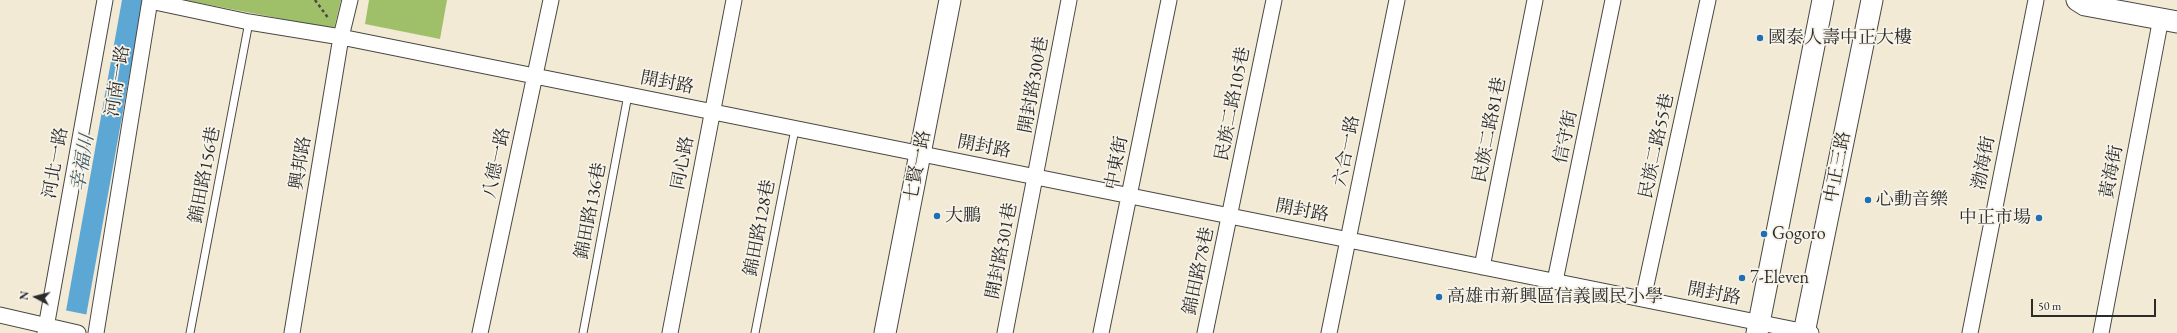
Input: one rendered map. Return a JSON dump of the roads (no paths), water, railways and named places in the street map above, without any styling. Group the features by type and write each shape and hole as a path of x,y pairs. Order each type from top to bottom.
{"street":[{"name":"河北一路","path":"50,330 105,0"},
{"name":"興邦路","path":"292,333 341,37 350,0"},
{"name":"八德一路","path":"480,333 552,0"},
{"name":"同心路","path":"670,333 734,0"},
{"name":"七賢一路","path":"885,333 950,0"},
{"name":"開封路300巷","path":"1036,177 1069,0"},
{"name":"中東街","path":"1101,333 1169,0"},
{"name":"民族二路105巷","path":"1230,216 1274,0"},
{"name":"六合一路","path":"1330,333 1397,0"},
{"name":"民族二路81巷","path":"1482,267 1535,0"},
{"name":"信守街","path":"1555,281 1614,0"},
{"name":"民族二路55巷","path":"1643,299 1708,0"},
{"path":"1758,328 1823,0"},
{"name":"中正三路","path":"1807,333 1872,0"},
{"name":"渤海街","path":"1970,333 2036,0"},
{"path":"2077,0 2085,5 2169,20"},
{"name":"開封路","path":"150,1 249,22 341,37 1555,281 1643,299 1758,328 1807,333"},
{"name":"河南一路","path":"96,333 150,1"},
{"name":"黃海街","path":"2102,333 2169,20"},
{"name":"開封路301巷","path":"1005,333 1036,177"},
{"name":"錦田路78巷","path":"1205,333 1230,216"},
{"path":"0,315 50,330 78,333"}],"lane":[{"name":"錦田路156巷","path":"190,333 249,22"},
{"name":"錦田路136巷","path":"583,333 628,95"},
{"name":"錦田路128巷","path":"755,333 795,129"}],"water":[{"name":"幸福川","path":"122,0 143,0 83,333 62,333"}],"place":[{"name":"國泰人壽中正大樓","path":"1760,38"},
{"name":"心動音樂","path":"1868,200"},
{"name":"大鵬","path":"937,216"},
{"name":"中正市場","path":"2039,218"},
{"name":"Gogoro","path":"1764,234"},
{"name":"7-Eleven","path":"1742,278"},
{"name":"高雄市新興區信義國民小學","path":"1439,297"}]}
